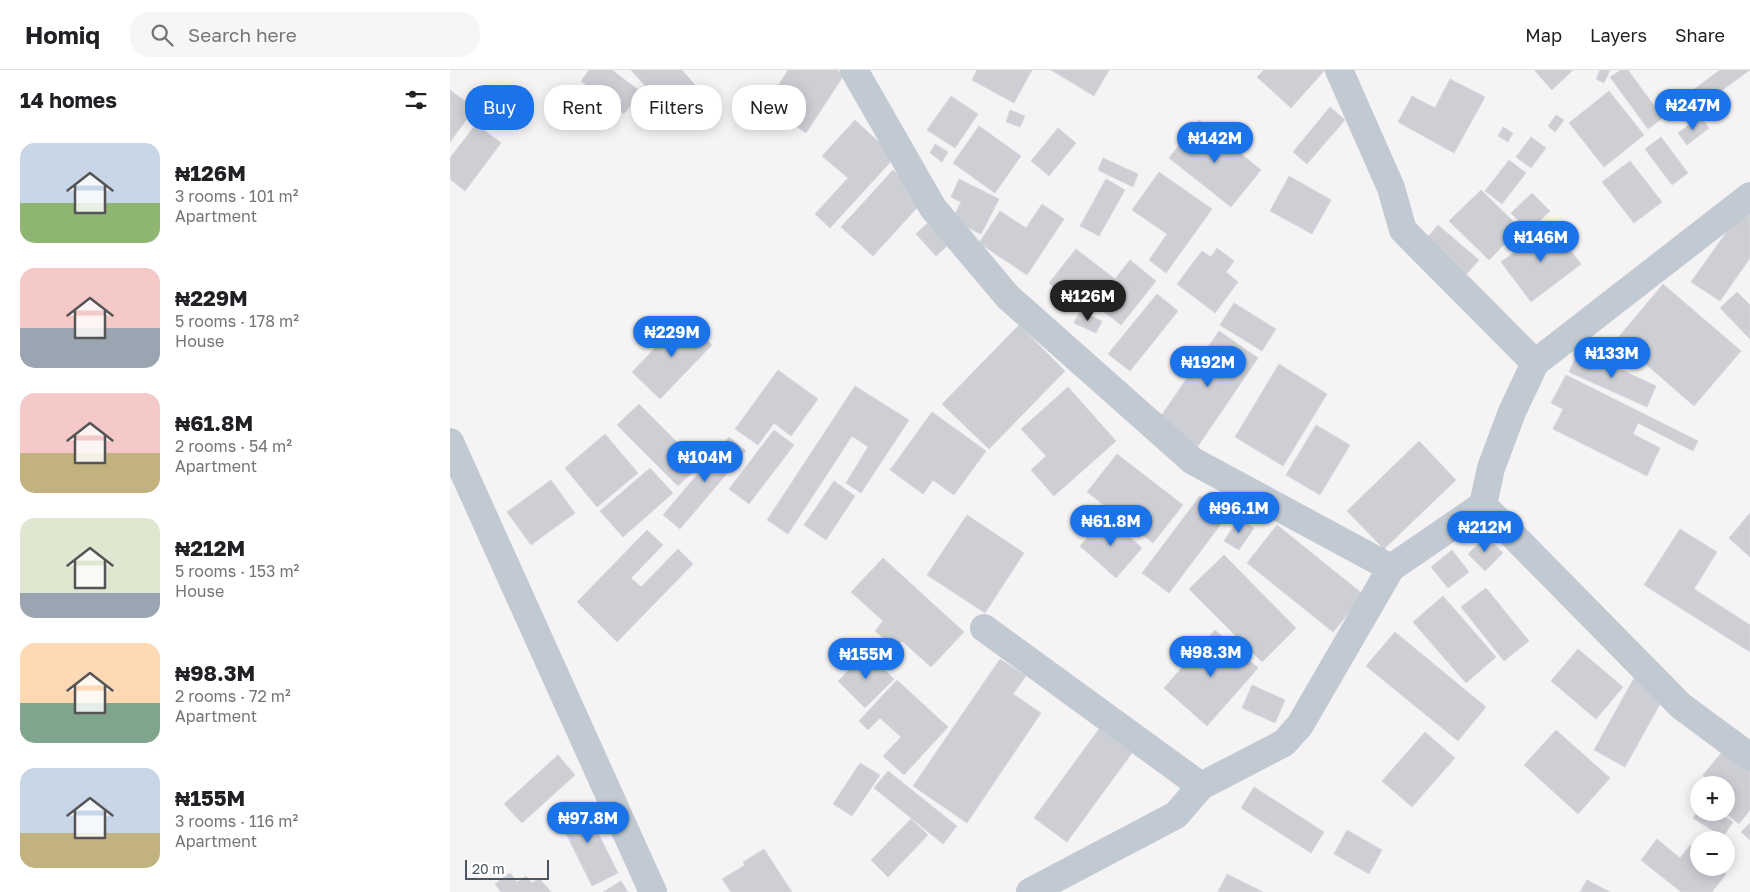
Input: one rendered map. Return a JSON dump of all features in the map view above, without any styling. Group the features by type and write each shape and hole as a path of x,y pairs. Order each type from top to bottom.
{"street":[{"path":"854,70 933,208 1008,297 1193,461 1391,568"},
{"path":"1339,70 1392,188 1403,230 1535,363"},
{"path":"1030,892 1176,815 1201,786 1284,743 1300,725 1391,568 1483,505 1491,468 1512,412 1535,363 1750,196"},
{"path":"450,442 653,892"},
{"path":"1483,505 1681,706 1750,757"},
{"path":"984,628 1201,786"}],"building":[{"path":"589,70 612,70 632,85 631,105 624,114 621,112 621,85 586,85 581,81"},
{"path":"631,70 682,70 695,85 644,85"},
{"path":"788,70 837,70 844,75 806,133 802,130 806,130 806,85 778,85"},
{"path":"977,70 1032,70 1014,103 972,80"},
{"path":"1051,70 1109,70 1094,96"},
{"path":"1264,70 1325,70 1291,108 1257,77"},
{"path":"1536,70 1573,70 1552,90"},
{"path":"1600,70 1610,70 1604,83 1596,79"},
{"path":"1621,70 1628,70 1663,118 1648,129 1610,77"},
{"path":"1720,70 1750,70 1703,104 1693,90"},
{"path":"1450,79 1485,97 1454,153 1398,122 1412,96 1435,108"},
{"path":"450,90 465,101 465,122 450,142"},
{"path":"1609,91 1644,135 1604,167 1569,123"},
{"path":"951,96 978,114 955,148 927,130"},
{"path":"1330,107 1345,120 1307,164 1293,152"},
{"path":"1010,110 1025,116 1020,127 1006,122"},
{"path":"1556,115 1564,120 1555,132 1548,126"},
{"path":"1700,117 1709,128 1687,145 1678,133"},
{"path":"855,120 895,157 830,228 815,214 848,178 822,156"},
{"path":"1199,120 1261,170 1231,207 1169,158"},
{"path":"979,126 1021,156 995,193 953,163"},
{"path":"1503,127 1513,133 1508,142 1498,136"},
{"path":"1058,128 1076,143 1049,176 1031,161"},
{"path":"471,130 484,130 501,143 465,191 450,179 450,158"},
{"path":"1531,137 1546,148 1531,168 1516,157"},
{"path":"1661,137 1688,173 1672,185 1645,149"},
{"path":"935,144 948,152 942,162 930,153"},
{"path":"1103,158 1138,174 1133,187 1098,170"},
{"path":"1509,160 1526,173 1502,204 1485,191"},
{"path":"1630,161 1662,202 1634,223 1602,182"},
{"path":"893,170 925,199 873,256 841,227"},
{"path":"1159,172 1212,209 1166,273 1149,260 1167,234 1132,210"},
{"path":"1289,176 1331,200 1312,234 1270,211"},
{"path":"959,179 999,199 981,234 952,220 961,202 951,197"},
{"path":"1106,179 1125,190 1099,236 1080,226"},
{"path":"1481,190 1520,228 1489,260 1449,221"},
{"path":"1532,193 1550,211 1529,232 1511,213"},
{"path":"1042,204 1064,219 1027,275 979,243 1000,211 1026,228"},
{"path":"1745,206 1750,209 1750,258 1720,301 1691,282"},
{"path":"933,218 953,241 936,256 916,234"},
{"path":"1438,225 1479,260 1464,277 1423,243"},
{"path":"1551,225 1581,264 1531,302 1501,262"},
{"path":"1217,248 1234,261 1226,272 1238,282 1215,313 1177,284 1202,251 1211,257"},
{"path":"1076,249 1115,279 1130,260 1156,281 1121,325 1080,293 1073,302 1049,283"},
{"path":"1663,284 1741,351 1694,406 1617,339"},
{"path":"1737,292 1750,305 1750,339 1720,308"},
{"path":"1157,294 1178,311 1130,371 1108,354"},
{"path":"1234,303 1276,329 1262,351 1220,325"},
{"path":"1080,311 1102,321 1096,333 1074,323"},
{"path":"684,318 712,345 660,399 632,372"},
{"path":"1019,325 1065,371 989,449 942,404"},
{"path":"1219,331 1258,358 1198,446 1159,419"},
{"path":"1579,350 1656,386 1647,407 1569,372"},
{"path":"1279,364 1327,394 1283,466 1235,437"},
{"path":"778,370 818,399 791,436 774,423 758,445 735,429"},
{"path":"1566,375 1698,441 1693,451 1638,423 1633,434 1660,448 1647,476 1553,429 1563,409 1551,403"},
{"path":"855,386 909,420 861,493 846,483 868,447 852,436 788,534 767,520"},
{"path":"1068,387 1116,441 1054,496 1031,470 1046,456 1021,429"},
{"path":"639,404 700,465 678,486 617,425"},
{"path":"932,412 986,451 954,495 933,480 923,494 890,470"},
{"path":"1316,425 1350,445 1320,495 1286,475"},
{"path":"774,430 794,445 749,504 729,489"},
{"path":"605,434 638,473 597,507 565,468"},
{"path":"729,437 746,451 680,529 663,515"},
{"path":"1419,441 1456,480 1384,549 1347,511"},
{"path":"1117,454 1183,505 1153,543 1087,492"},
{"path":"650,468 673,493 623,537 600,511"},
{"path":"551,480 575,513 531,545 507,512"},
{"path":"834,481 855,496 826,540 804,525"},
{"path":"1200,496 1227,516 1169,593 1142,573"},
{"path":"1750,513 1750,557 1729,538"},
{"path":"967,515 1024,553 985,613 927,575"},
{"path":"1107,516 1142,548 1116,578 1080,546"},
{"path":"1239,518 1254,528 1239,550 1224,541"},
{"path":"1277,525 1364,595 1333,632 1247,563"},
{"path":"1680,529 1717,552 1694,589 1750,625 1750,652 1644,585"},
{"path":"647,530 663,545 631,578 641,587 678,549 693,564 617,642 577,602"},
{"path":"1486,536 1503,553 1485,571 1468,554"},
{"path":"1452,550 1469,572 1448,588 1431,567"},
{"path":"1224,555 1296,628 1262,662 1189,589"},
{"path":"883,558 964,632 931,667 902,641 895,648 875,631 883,621 851,592"},
{"path":"1486,588 1529,641 1504,661 1461,607"},
{"path":"1443,596 1496,657 1466,683 1413,622"},
{"path":"1215,630 1258,668 1207,726 1164,688"},
{"path":"1395,632 1486,707 1458,741 1366,666"},
{"path":"1578,649 1623,687 1596,719 1551,681"},
{"path":"867,652 894,679 865,708 838,681"},
{"path":"1000,659 1026,676 1013,694 1041,713 967,823 913,786"},
{"path":"1634,678 1665,695 1625,767 1594,750"},
{"path":"897,680 948,727 904,775 883,756 901,737 880,718 868,730 859,721"},
{"path":"1252,685 1285,700 1275,723 1242,708"},
{"path":"1099,729 1132,753 1067,842 1034,818"},
{"path":"1556,730 1610,778 1578,814 1524,765"},
{"path":"1425,732 1455,758 1412,807 1382,781"},
{"path":"1726,747 1750,766 1750,810 1739,824 1735,821 1735,776 1703,775"},
{"path":"558,755 575,775 522,823 504,804"},
{"path":"860,763 880,775 852,816 833,804"},
{"path":"888,771 957,826 943,844 874,788"},
{"path":"1254,787 1324,832 1311,853 1241,808"},
{"path":"583,803 618,873 592,886 557,815"},
{"path":"911,819 928,835 888,877 871,860"},
{"path":"1698,821 1733,822 1727,831 1714,831"},
{"path":"1750,823 1750,840 1741,832"},
{"path":"1347,830 1382,850 1369,874 1334,854"},
{"path":"1657,839 1680,858 1690,845 1690,876 1724,876 1712,892 1681,892 1641,860"},
{"path":"764,849 792,892 731,892 722,879 745,865 743,862"},
{"path":"510,873 517,882 526,876 532,883 539,878 551,892 501,892 495,884"},
{"path":"1227,874 1263,892 1218,892"},
{"path":"1587,880 1610,892 1580,892"},
{"path":"621,881 628,892 603,892"}]}
